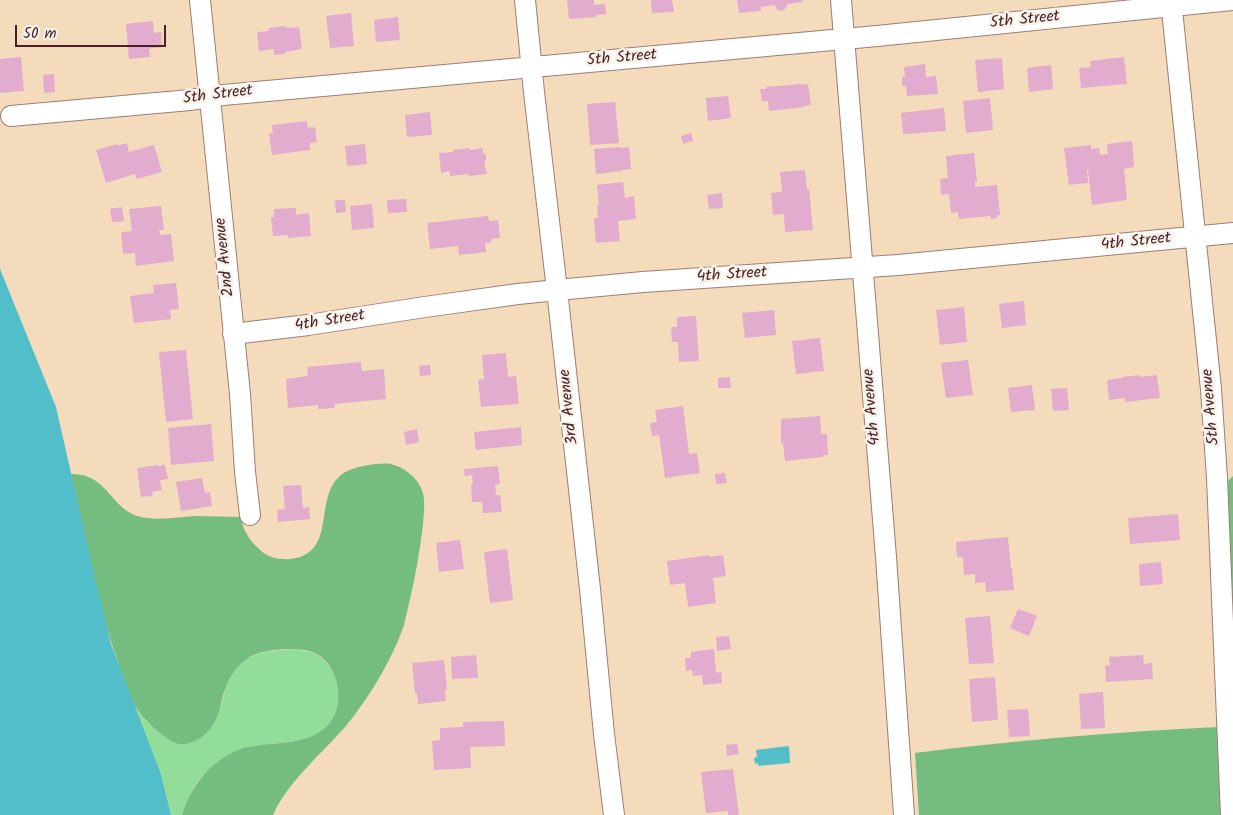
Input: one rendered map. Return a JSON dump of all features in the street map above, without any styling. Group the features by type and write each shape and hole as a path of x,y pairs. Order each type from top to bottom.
{"street":[{"name":"2nd Avenue","path":"200,0 240,394 244,462 250,515"},
{"name":"3rd Avenue","path":"525,0 614,815"},
{"name":"4th Avenue","path":"841,0 885,547 904,815"},
{"name":"5th Street","path":"11,116 844,39 1172,3 1232,0"},
{"name":"5th Avenue","path":"1172,3 1211,389 1225,467 1231,815"},
{"name":"4th Street","path":"233,334 557,290 643,282 862,268 1233,234"}],"green space":[{"path":"375,464 390,464 406,471 415,478 421,488 424,501 418,561 404,625 386,665 354,716 296,780 279,803 273,815 182,815 197,783 223,758 244,748 307,738 318,733 328,725 338,705 338,686 331,668 318,655 309,651 295,649 263,652 250,657 238,667 227,685 216,720 206,734 190,743 179,744 159,733 134,704 111,642 98,595 71,474 83,475 93,479 122,507 141,517 161,519 195,516 241,517 247,534 262,552 278,559 291,559 305,555 314,547 320,537 327,501 337,479 350,470"},
{"path":"1233,476 1233,632 1227,487 1229,480"},
{"path":"295,649 317,655 328,664 334,673 339,693 335,713 330,722 323,730 310,737 250,747 214,768 197,783 190,794 182,815 171,815 161,774 134,704 145,720 163,735 179,744 189,743 201,737 212,727 219,713 229,680 238,667 250,658 264,652"},
{"path":"1218,727 1221,815 919,815 915,753 1066,737"}],"water":[{"path":"0,269 56,407 111,644 161,774 171,815 0,815"},
{"path":"789,746 790,763 758,766 758,763 755,764 756,750"}],"building":[{"path":"567,0 594,0 594,5 605,4 606,14 596,15 596,17 569,19"},
{"path":"651,0 672,0 674,12 652,13"},
{"path":"737,0 802,0 803,2 787,4 784,10 779,11 775,5 761,7 761,11 739,13"},
{"path":"351,13 354,46 330,48 326,16"},
{"path":"398,17 400,40 376,42 374,20"},
{"path":"153,21 154,33 161,32 162,47 149,49 150,57 129,59 126,24"},
{"path":"285,26 286,28 299,27 302,49 274,55 274,49 259,51 257,32 269,31 269,28"},
{"path":"21,57 24,91 0,93 0,59"},
{"path":"1124,57 1127,84 1081,88 1079,68 1091,67 1090,61"},
{"path":"1002,58 1004,89 978,92 975,60"},
{"path":"925,64 926,77 936,76 938,94 907,96 906,86 902,86 902,77 905,77 904,67"},
{"path":"1051,65 1053,89 1029,92 1027,68"},
{"path":"54,74 55,92 44,93 43,75"},
{"path":"808,84 811,105 769,111 768,101 762,101 760,89"},
{"path":"728,96 731,118 708,121 706,98"},
{"path":"990,98 993,130 966,133 963,101"},
{"path":"615,102 619,143 590,145 587,104"},
{"path":"944,108 946,131 903,134 901,113"},
{"path":"430,112 432,135 407,137 405,115"},
{"path":"307,121 308,128 315,127 317,142 310,143 310,150 272,155 269,133 273,133 272,125"},
{"path":"691,133 693,141 683,144 681,136"},
{"path":"1132,141 1134,167 1124,169 1127,200 1092,205 1088,170 1088,183 1069,185 1064,148 1091,145 1091,149 1099,148 1100,155 1108,154 1107,144"},
{"path":"127,143 129,152 154,145 162,172 137,179 135,174 106,183 96,150"},
{"path":"365,144 367,164 347,166 345,146"},
{"path":"629,147 631,169 596,174 594,149"},
{"path":"470,148 470,150 483,148 483,153 486,154 484,162 487,174 450,176 450,171 441,173 439,153"},
{"path":"974,153 977,181 975,181 975,187 997,185 1000,215 997,215 997,218 991,219 990,216 959,219 958,212 951,213 949,194 941,195 940,179 948,178 946,156"},
{"path":"805,170 813,230 785,232 784,214 773,215 771,193 782,192 780,172"},
{"path":"623,182 625,198 634,196 636,219 618,221 620,241 596,243 594,218 598,218 597,185"},
{"path":"722,193 723,208 709,209 707,195"},
{"path":"406,199 407,212 388,213 387,200"},
{"path":"335,200 345,200 346,212 336,213"},
{"path":"372,204 374,228 352,230 350,206"},
{"path":"161,206 164,230 159,230 160,235 171,234 174,261 136,266 135,253 123,254 121,232 132,231 129,209"},
{"path":"122,207 124,221 112,222 110,209"},
{"path":"296,208 296,215 309,213 311,236 288,238 288,235 273,236 271,217 274,217 274,209"},
{"path":"488,216 489,221 498,220 500,238 491,239 491,243 485,243 486,252 459,255 458,246 430,249 427,223"},
{"path":"176,283 179,309 170,310 171,319 134,323 130,296 154,293 153,285"},
{"path":"1024,301 1026,325 1002,328 999,304"},
{"path":"964,307 967,342 940,345 936,310"},
{"path":"774,310 776,335 745,338 742,313"},
{"path":"696,316 699,361 679,362 678,342 672,342 671,327 677,327 677,317"},
{"path":"820,338 824,371 796,374 792,341"},
{"path":"186,350 193,419 166,422 159,352"},
{"path":"506,353 508,377 516,376 519,404 481,407 478,380 484,379 482,355"},
{"path":"968,360 973,395 946,398 941,363"},
{"path":"361,362 362,371 384,369 386,399 334,404 335,408 318,409 318,405 288,408 286,379 308,376 307,367"},
{"path":"430,365 431,375 420,376 419,366"},
{"path":"1139,375 1140,377 1157,375 1160,398 1125,402 1125,398 1109,400 1107,380"},
{"path":"730,377 731,388 718,388 718,378"},
{"path":"1032,385 1035,410 1011,412 1008,388"},
{"path":"1067,388 1069,410 1053,411 1051,389"},
{"path":"683,406 689,454 697,453 700,473 665,478 659,435 652,436 650,423 657,422 655,410"},
{"path":"820,416 821,434 827,434 828,455 785,461 783,443 781,444 781,419"},
{"path":"211,424 214,461 171,465 168,428"},
{"path":"521,427 522,445 476,450 474,432"},
{"path":"417,429 419,442 406,445 404,432"},
{"path":"165,465 168,479 160,480 162,490 152,492 153,496 141,497 137,468"},
{"path":"498,466 500,484 495,485 496,495 500,495 502,512 483,513 482,502 472,502 472,475 465,476 464,469"},
{"path":"725,473 727,483 716,484 715,474"},
{"path":"202,478 205,493 210,492 212,506 181,511 176,482"},
{"path":"301,485 303,508 309,507 310,519 278,522 277,510 285,509 283,486"},
{"path":"1178,514 1180,540 1130,544 1128,518"},
{"path":"1008,537 1014,590 986,592 985,582 975,583 975,574 964,575 963,557 957,557 956,542"},
{"path":"460,540 464,569 439,572 436,543"},
{"path":"507,549 513,600 490,603 484,552"},
{"path":"710,555 710,557 723,555 726,576 713,578 716,603 688,607 685,583 670,585 667,561"},
{"path":"1161,562 1163,584 1140,586 1139,564"},
{"path":"1018,609 1037,616 1029,636 1010,628"},
{"path":"990,616 994,663 969,664 965,618"},
{"path":"729,636 731,649 717,651 716,637"},
{"path":"714,649 716,673 721,672 722,683 703,685 702,675 693,676 692,670 686,671 685,658 691,658 691,652"},
{"path":"476,655 478,678 452,679 451,657"},
{"path":"1143,655 1144,664 1152,663 1153,679 1106,682 1105,666 1110,665 1109,657"},
{"path":"444,660 447,690 445,690 446,701 418,704 412,663"},
{"path":"995,677 998,720 972,722 969,679"},
{"path":"1103,692 1105,728 1081,729 1079,694"},
{"path":"1028,709 1030,736 1009,737 1007,710"},
{"path":"504,721 505,746 470,747 471,768 434,770 432,741 440,740 440,728 463,727 463,722"},
{"path":"737,744 739,754 727,756 726,745"},
{"path":"733,769 739,815 728,815 728,811 706,813 701,772"}]}
